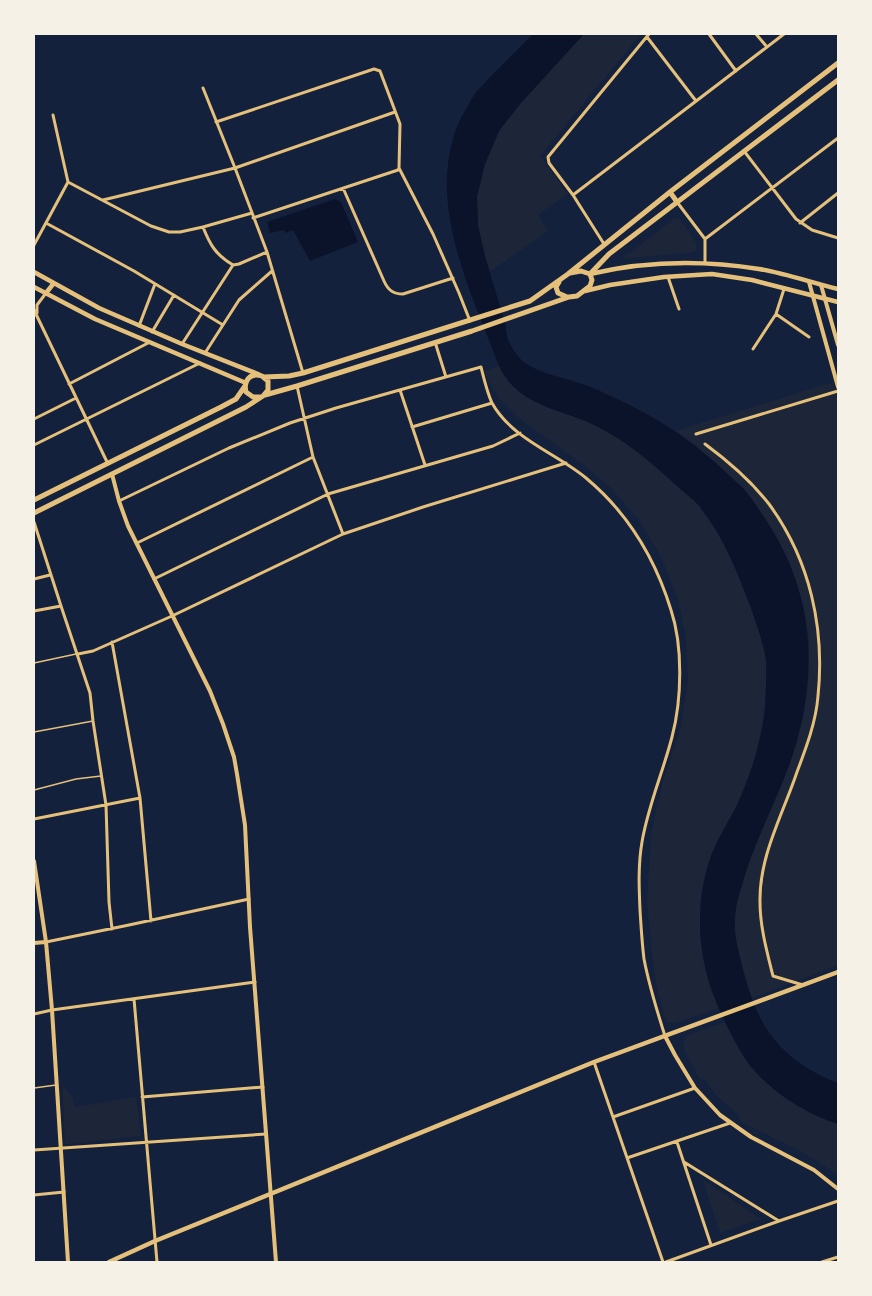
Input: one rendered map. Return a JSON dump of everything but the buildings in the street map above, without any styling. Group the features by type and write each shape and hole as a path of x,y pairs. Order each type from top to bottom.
{"main road":[{"path":"264,377 289,376 303,373 530,301 568,274 670,192 838,63"},
{"path":"590,274 609,254 838,80"},
{"path":"670,192 677,202"},
{"path":"568,274 581,271 590,274 619,268 667,263 705,263 760,269 838,289"},
{"path":"34,272 99,308 152,332 258,374 264,377 269,384 268,390 263,396 246,407 34,513"},
{"path":"245,384 246,392 250,396 256,398 503,321 569,297 577,296 585,291 592,283 590,274"},
{"path":"585,291 610,285 668,277 712,274 752,280 838,302"},
{"path":"560,279 556,287 558,293 562,296 569,297"},
{"path":"46,293 54,283"},
{"path":"34,286 95,319 200,363 245,384"},
{"path":"34,500 222,407 236,398 250,376 258,374"},
{"path":"108,464 112,474"},
{"path":"108,1262 271,1193 594,1062 838,972"}],"street":[{"path":"709,34 736,71"},
{"path":"756,34 767,47"},
{"path":"573,195 784,34"},
{"path":"604,244 573,195 549,164 548,157 648,35 696,101"},
{"path":"216,122 374,69 380,71 400,124 399,168 433,234 470,321"},
{"path":"203,88 267,252 303,373"},
{"path":"103,200 235,168 395,112"},
{"path":"34,245 68,182 53,115"},
{"path":"705,239 838,138"},
{"path":"744,151 800,223 812,230 838,238"},
{"path":"253,218 398,170 399,168"},
{"path":"68,182 151,226 169,232 180,232 202,227 252,213"},
{"path":"343,188 384,281 390,290 396,294 403,294 453,278"},
{"path":"800,223 838,193"},
{"path":"677,202 705,239 705,263"},
{"path":"46,223 155,284 223,325"},
{"path":"202,227 212,248 224,259 234,265 267,252"},
{"path":"182,344 234,265"},
{"path":"205,353 239,300 272,271"},
{"path":"668,277 679,309"},
{"path":"809,282 838,386"},
{"path":"139,326 155,284"},
{"path":"821,285 838,345"},
{"path":"753,349 776,314 784,288"},
{"path":"38,319 36,310 37,305 46,293"},
{"path":"152,332 174,295"},
{"path":"34,310 108,464"},
{"path":"776,314 809,337"},
{"path":"69,384 150,342"},
{"path":"435,342 446,377"},
{"path":"34,445 200,363"},
{"path":"119,501 229,448 304,418 481,367 492,403 504,418 520,433 585,477 619,511 639,537 655,567 671,610 678,640 680,675 675,725 643,836 639,887 644,960 655,1005 665,1036 695,1088 720,1115 751,1137 814,1170 838,1189"},
{"path":"297,386 313,457 343,534"},
{"path":"400,390 425,465"},
{"path":"696,434 838,391"},
{"path":"34,419 76,398"},
{"path":"412,427 492,403"},
{"path":"154,579 328,494 493,446 520,433"},
{"path":"706,444 749,482 768,503 783,524 798,554 810,587 816,619 820,672 818,697 813,722 804,752 772,839 765,864 760,901 761,922 773,976 803,985"},
{"path":"137,543 313,457"},
{"path":"78,654 93,651 172,616 343,534 430,505 566,463"},
{"path":"112,474 119,501 128,526 210,691 234,757 245,825 248,899 276,1262"},
{"path":"34,522 90,693 106,805 109,902 112,929"},
{"path":"34,579 50,574"},
{"path":"34,611 61,606"},
{"path":"112,642 140,798 151,921"},
{"path":"34,819 140,798"},
{"path":"34,861 46,942 52,1010 58,1085 68,1262"},
{"path":"34,943 46,942 151,921 248,899"},
{"path":"34,1014 52,1010 255,982"},
{"path":"134,999 157,1262"},
{"path":"594,1062 663,1262"},
{"path":"142,1097 262,1087"},
{"path":"613,1117 695,1088"},
{"path":"627,1158 730,1123"},
{"path":"34,1150 266,1134"},
{"path":"677,1142 711,1245"},
{"path":"684,1162 779,1221"},
{"path":"34,1195 64,1192"},
{"path":"666,1262 838,1201"},
{"path":"822,1262 838,1257"}],"lane":[{"path":"34,663 78,654"},
{"path":"34,732 93,720"},
{"path":"34,790 76,779 102,775"},
{"path":"34,1088 58,1085"}],"shaded area":[{"path":"533,34 584,34 520,104 499,131 485,164 477,197 478,225 485,256 506,326 507,336 514,351 525,363 536,369 593,388 624,402 657,420 702,451 746,491 776,536 788,560 801,598 807,632 808,676 806,698 791,761 756,845 736,905 736,934 753,1003 772,1036 784,1050 799,1063 838,1083 838,1124 815,1115 793,1103 772,1088 750,1066 737,1045 722,1015 709,982 705,965 700,929 700,911 705,876 715,846 736,807 750,774 760,739 765,709 765,654 751,608 736,570 718,533 700,507 650,462 620,439 598,427 529,399 507,380 499,366 467,284 458,255 451,226 447,196 448,167 453,139 457,127 476,93"},
{"path":"584,34 641,34 540,156 568,194 538,215 548,231 489,272 478,225 477,197 485,164 499,131 520,104"},
{"path":"335,199 341,202 358,242 310,261 293,230 285,233 284,230 270,233 267,222"},
{"path":"679,218 696,243 696,249 693,252 622,259 674,219"},
{"path":"499,366 507,380 529,398 542,405 596,426 618,438 651,463 695,502 712,524 729,555 751,609 762,643 766,659 766,676 764,711 756,754 742,794 711,856 705,874 702,893 700,932 702,952 706,972 719,1008 675,1023 666,1022 657,988 647,903 651,833 663,782 680,730 688,681 686,638 678,600 661,557 639,520 611,488 585,466 520,419 499,398 489,383 484,371"},
{"path":"833,382 838,399 838,965 752,998 734,933 736,908 747,866 784,779 796,745 805,710 809,671 809,640 804,609 790,563 770,527 748,494 694,444 676,431"},
{"path":"725,1022 745,1059 762,1079 781,1095 803,1109 838,1124 838,1175 806,1154 741,1122 737,1113 717,1096 706,1081 699,1078 685,1052 683,1045 686,1036"},
{"path":"62,1084 72,1096 75,1107 136,1097 141,1136 65,1144"},
{"path":"703,1180 761,1219 720,1233"}]}
